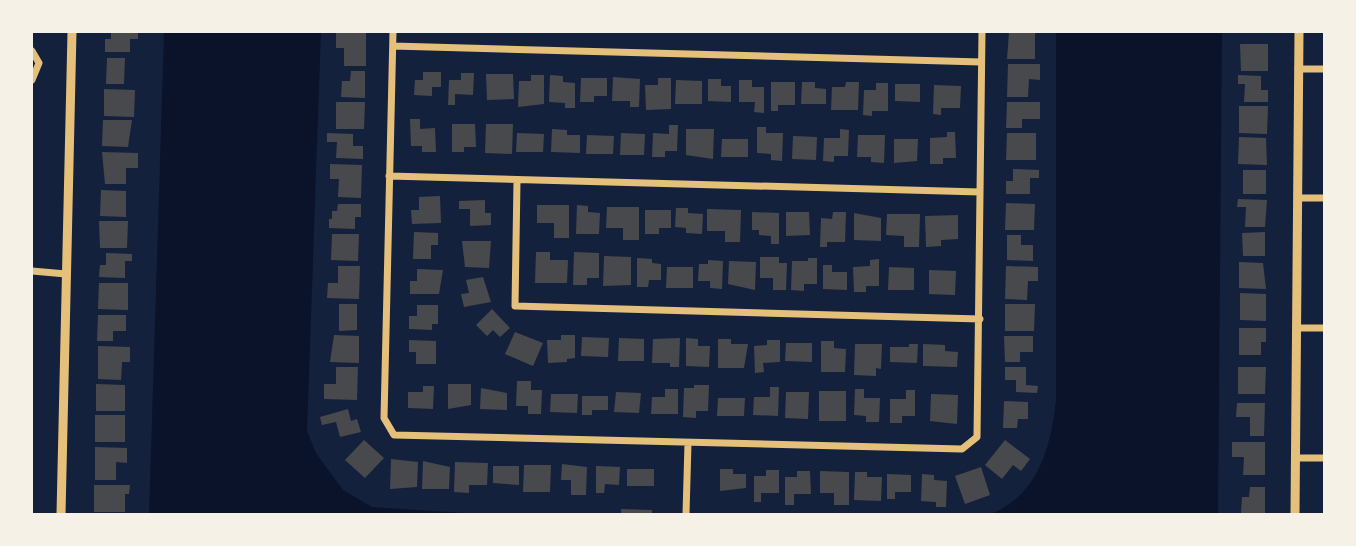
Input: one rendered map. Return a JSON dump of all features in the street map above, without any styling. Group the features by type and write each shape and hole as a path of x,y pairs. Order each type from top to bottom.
{"street":[{"path":"61,513 72,32"},
{"path":"393,32 384,418 394,435 962,449 977,438 982,32"},
{"path":"1295,514 1298,32"},
{"path":"393,46 981,62"},
{"path":"32,51 39,63 32,80"},
{"path":"1298,69 1325,69"},
{"path":"389,176 980,192"},
{"path":"517,181 515,306 980,319"},
{"path":"1298,198 1325,198"},
{"path":"32,271 66,274"},
{"path":"1297,328 1325,328"},
{"path":"686,514 688,443"},
{"path":"1296,458 1325,458"}],"water":[{"path":"164,32 321,32 307,431 316,453 343,490 372,507 480,514 149,514"},
{"path":"1056,32 1222,32 1218,514 990,514 1007,506 1031,482 1050,436 1056,401"}],"building":[{"path":"111,32 138,32 138,39 130,39 130,52 105,52 105,39 111,39"},
{"path":"336,32 366,33 366,66 344,66 344,48 336,48"},
{"path":"1009,32 1035,32 1035,59 1007,59"},
{"path":"1240,44 1268,44 1268,71 1241,71"},
{"path":"107,58 125,58 124,84 106,84"},
{"path":"1008,64 1040,64 1040,80 1029,79 1028,97 1007,97"},
{"path":"351,71 365,71 365,98 341,97 342,81 350,81"},
{"path":"423,72 441,72 441,87 432,87 432,96 414,95 415,80 423,80"},
{"path":"461,73 474,73 473,95 455,94 455,105 448,105 449,80 461,80"},
{"path":"486,74 513,74 514,99 487,100"},
{"path":"531,75 544,75 544,104 518,107 519,81 531,81"},
{"path":"550,75 563,76 563,82 575,83 575,108 565,108 565,103 549,102"},
{"path":"1238,75 1261,76 1261,90 1268,90 1268,102 1244,102 1245,84 1238,84"},
{"path":"613,77 640,79 639,107 630,107 630,101 612,101"},
{"path":"581,78 607,78 607,96 594,96 594,102 580,102"},
{"path":"658,78 671,78 671,109 646,110 645,85 658,85"},
{"path":"708,79 721,79 721,86 731,86 731,102 708,101"},
{"path":"676,80 702,81 702,104 675,104"},
{"path":"739,80 752,80 752,87 764,87 764,113 754,112 755,102 739,102"},
{"path":"771,82 795,82 795,105 778,105 778,111 771,111"},
{"path":"802,82 815,82 815,88 826,89 826,104 801,104"},
{"path":"846,82 859,82 858,110 831,110 832,87 845,87"},
{"path":"876,83 888,83 888,111 872,111 872,116 863,115 864,90 876,90"},
{"path":"895,84 920,84 920,102 895,101"},
{"path":"934,85 961,86 960,108 941,108 941,115 933,114"},
{"path":"104,89 135,90 134,117 104,116"},
{"path":"336,102 365,102 364,129 336,129"},
{"path":"1007,102 1040,102 1040,119 1022,119 1022,128 1006,128"},
{"path":"1239,106 1268,106 1267,134 1239,133"},
{"path":"410,119 420,119 420,129 435,128 436,152 422,152 422,146 411,146"},
{"path":"103,120 132,120 128,147 102,146"},
{"path":"452,124 475,124 476,147 464,147 464,152 452,152"},
{"path":"486,124 513,124 512,154 485,153"},
{"path":"669,125 678,125 677,151 665,151 665,157 652,157 653,133 669,134"},
{"path":"757,127 766,127 766,133 783,133 782,161 771,160 771,154 757,153"},
{"path":"552,129 567,130 567,135 580,135 580,153 551,152"},
{"path":"686,129 714,129 713,159 686,155"},
{"path":"840,129 849,130 848,156 834,156 834,162 823,161 824,138 840,138"},
{"path":"947,132 955,132 956,158 943,158 943,164 930,164 930,138 947,137"},
{"path":"327,133 353,134 353,146 363,146 363,159 336,158 337,142 327,142"},
{"path":"517,133 544,134 543,152 516,152"},
{"path":"621,133 645,134 644,155 620,155"},
{"path":"1007,133 1036,133 1036,160 1006,160"},
{"path":"587,135 614,136 613,154 586,154"},
{"path":"858,135 885,135 884,163 871,162 871,157 857,157"},
{"path":"793,136 817,137 816,160 792,159"},
{"path":"1239,137 1266,138 1267,165 1238,164"},
{"path":"722,139 748,139 748,157 721,157"},
{"path":"894,139 918,139 917,161 894,163"},
{"path":"102,152 138,153 138,168 126,168 126,184 105,184"},
{"path":"330,164 362,165 361,198 338,197 339,179 330,179"},
{"path":"1013,169 1039,170 1039,178 1030,178 1030,194 1006,194 1006,181 1013,181"},
{"path":"1243,170 1266,170 1266,194 1243,194"},
{"path":"101,190 126,191 126,217 100,216"},
{"path":"440,196 441,223 412,224 411,210 419,210 419,197"},
{"path":"1238,199 1267,200 1265,227 1245,227 1246,207 1237,207"},
{"path":"485,200 485,213 491,213 491,225 470,226 470,209 459,209 459,201"},
{"path":"1006,203 1035,204 1034,230 1005,230"},
{"path":"338,204 361,204 361,217 355,217 355,229 329,228 332,211 337,211"},
{"path":"537,205 569,205 569,238 554,238 554,223 537,223"},
{"path":"577,205 588,206 588,212 600,213 599,234 576,234"},
{"path":"607,207 639,207 639,240 623,240 623,228 606,228"},
{"path":"676,208 688,208 688,213 703,214 702,234 686,233 686,228 675,227"},
{"path":"707,209 741,210 740,242 725,242 725,231 707,231"},
{"path":"645,210 671,210 671,228 659,228 659,234 645,234"},
{"path":"752,212 779,213 779,244 771,244 771,236 759,235 759,230 752,230"},
{"path":"786,212 809,212 810,235 786,236"},
{"path":"833,212 846,212 845,242 827,242 827,247 820,247 821,218 832,219"},
{"path":"854,213 881,218 881,241 854,240"},
{"path":"887,214 920,214 919,247 904,247 904,236 886,235"},
{"path":"958,215 958,239 941,240 941,246 926,247 925,216"},
{"path":"99,221 128,221 127,248 100,248"},
{"path":"414,232 438,233 438,245 431,245 431,259 413,259"},
{"path":"1265,232 1265,256 1243,256 1242,233"},
{"path":"332,234 359,234 358,261 331,260"},
{"path":"1007,235 1021,235 1021,245 1033,245 1033,261 1007,260"},
{"path":"462,241 491,241 489,268 465,267"},
{"path":"536,252 550,252 550,260 568,260 567,283 535,283"},
{"path":"574,252 599,253 599,278 587,278 587,285 573,285"},
{"path":"106,253 132,254 132,261 125,261 125,278 99,277 100,265 106,265"},
{"path":"604,256 631,257 631,285 603,286"},
{"path":"760,257 779,257 779,263 787,263 786,290 773,290 773,278 760,278"},
{"path":"637,258 652,259 652,263 661,264 661,280 649,280 648,287 637,287"},
{"path":"808,258 817,258 817,284 804,284 804,291 791,290 792,261 808,261"},
{"path":"879,259 879,286 866,286 866,292 854,292 853,267 870,266 870,260"},
{"path":"708,260 723,261 722,289 710,288 710,281 698,281 699,264 708,264"},
{"path":"729,261 756,262 755,290 728,284"},
{"path":"1239,262 1263,263 1266,289 1239,288"},
{"path":"823,265 832,265 832,272 847,272 847,290 823,289"},
{"path":"338,266 360,266 359,299 327,298 328,283 338,283"},
{"path":"1006,266 1038,267 1038,281 1028,281 1027,300 1005,299"},
{"path":"667,267 693,267 693,288 666,288"},
{"path":"889,267 914,268 914,290 888,290"},
{"path":"417,269 443,270 439,294 410,294 410,281 417,281"},
{"path":"929,270 956,271 955,295 929,294"},
{"path":"483,277 491,302 464,307 461,294 469,293 466,280"},
{"path":"99,283 128,283 128,310 98,309"},
{"path":"1240,293 1266,294 1266,321 1240,320"},
{"path":"339,304 357,304 357,330 339,331"},
{"path":"1005,304 1035,304 1034,331 1005,331"},
{"path":"417,305 438,305 438,324 432,324 432,330 409,329 409,316 417,316"},
{"path":"492,309 510,328 500,337 493,330 487,336 476,325"},
{"path":"98,315 126,315 126,331 113,331 113,341 97,341"},
{"path":"1239,328 1266,328 1266,342 1261,342 1261,355 1239,355"},
{"path":"515,332 543,343 533,366 505,354"},
{"path":"334,335 359,336 359,363 330,362"},
{"path":"561,335 575,335 575,358 567,359 567,362 548,363 547,340 561,340"},
{"path":"1004,336 1033,336 1033,352 1020,352 1020,362 1005,362"},
{"path":"582,337 609,338 608,357 581,356"},
{"path":"619,338 644,339 644,361 618,361"},
{"path":"680,338 679,367 670,367 670,363 652,363 653,339"},
{"path":"686,338 698,339 698,346 710,346 709,367 686,366"},
{"path":"718,339 731,339 731,344 748,344 744,368 718,368"},
{"path":"409,340 436,341 436,364 416,364 416,352 409,352"},
{"path":"767,340 780,340 780,362 763,363 764,372 755,373 754,346 767,345"},
{"path":"821,341 834,341 834,348 846,349 845,372 821,372"},
{"path":"786,343 812,343 812,362 785,361"},
{"path":"855,344 882,344 881,369 876,368 876,376 854,375"},
{"path":"909,344 918,344 917,363 890,362 890,347 909,347"},
{"path":"923,344 945,345 945,351 958,352 957,367 923,366"},
{"path":"98,346 130,347 130,362 122,362 121,380 98,379"},
{"path":"336,367 358,367 357,400 324,399 324,384 336,384"},
{"path":"1005,367 1026,367 1026,385 1038,386 1037,393 1016,392 1016,380 1005,380"},
{"path":"1238,367 1266,367 1265,394 1238,394"},
{"path":"517,381 531,381 531,390 542,390 541,414 528,414 528,406 516,406"},
{"path":"96,384 125,385 125,411 96,411"},
{"path":"448,384 471,384 471,405 448,409"},
{"path":"694,385 709,385 708,411 696,411 696,418 683,417 684,388 694,388"},
{"path":"423,386 434,386 433,409 408,408 408,392 423,392"},
{"path":"770,387 779,387 778,416 753,415 754,397 770,397"},
{"path":"481,388 507,393 507,410 480,409"},
{"path":"665,389 678,389 678,414 651,414 652,397 665,397"},
{"path":"855,389 864,389 864,398 880,398 879,422 866,422 866,416 854,415"},
{"path":"906,390 915,390 915,416 902,416 902,423 890,423 890,399 906,399"},
{"path":"819,391 846,391 846,421 819,421"},
{"path":"616,392 641,393 639,413 614,412"},
{"path":"786,392 809,392 808,419 785,418"},
{"path":"551,394 578,394 577,413 550,412"},
{"path":"931,394 958,395 957,424 930,421"},
{"path":"582,396 608,396 608,410 592,410 592,415 582,415"},
{"path":"718,398 745,398 744,416 717,416"},
{"path":"1004,401 1028,402 1028,419 1018,419 1017,428 1003,428"},
{"path":"1237,403 1265,403 1264,436 1250,436 1250,417 1236,417"},
{"path":"348,409 351,421 357,419 361,432 340,437 336,422 322,425 320,417"},
{"path":"95,415 125,415 125,442 95,442"},
{"path":"364,440 384,458 365,478 345,460"},
{"path":"1005,440 1030,459 1021,471 1013,465 1002,479 985,465"},
{"path":"1232,442 1265,442 1265,475 1243,475 1244,457 1232,457"},
{"path":"95,447 127,448 127,463 116,462 116,480 95,480"},
{"path":"391,459 418,462 417,487 390,489"},
{"path":"423,461 450,467 449,489 422,489"},
{"path":"455,462 488,463 487,485 469,485 469,493 454,492"},
{"path":"562,464 587,467 586,495 571,495 571,480 561,480"},
{"path":"524,465 551,465 550,492 523,492"},
{"path":"493,466 519,466 519,485 493,483"},
{"path":"596,466 620,467 619,485 605,484 604,493 596,493"},
{"path":"981,467 990,495 965,504 955,476"},
{"path":"627,469 654,469 654,486 627,486"},
{"path":"720,469 733,469 733,474 746,474 746,488 720,491"},
{"path":"766,470 779,470 779,493 761,493 761,502 754,502 754,476 766,476"},
{"path":"797,471 810,471 811,494 794,494 794,505 785,505 785,477 797,477"},
{"path":"820,471 849,472 849,505 834,505 834,493 820,493"},
{"path":"855,472 867,472 867,477 882,477 881,501 854,500"},
{"path":"887,474 911,475 911,492 895,492 895,499 887,499"},
{"path":"922,474 934,475 934,480 947,481 946,507 936,507 936,502 921,501"},
{"path":"94,485 130,485 129,494 125,494 125,512 94,512"},
{"path":"1250,487 1265,487 1265,514 1241,513 1242,497 1249,497"},
{"path":"621,509 652,510 652,514 621,514"}]}
